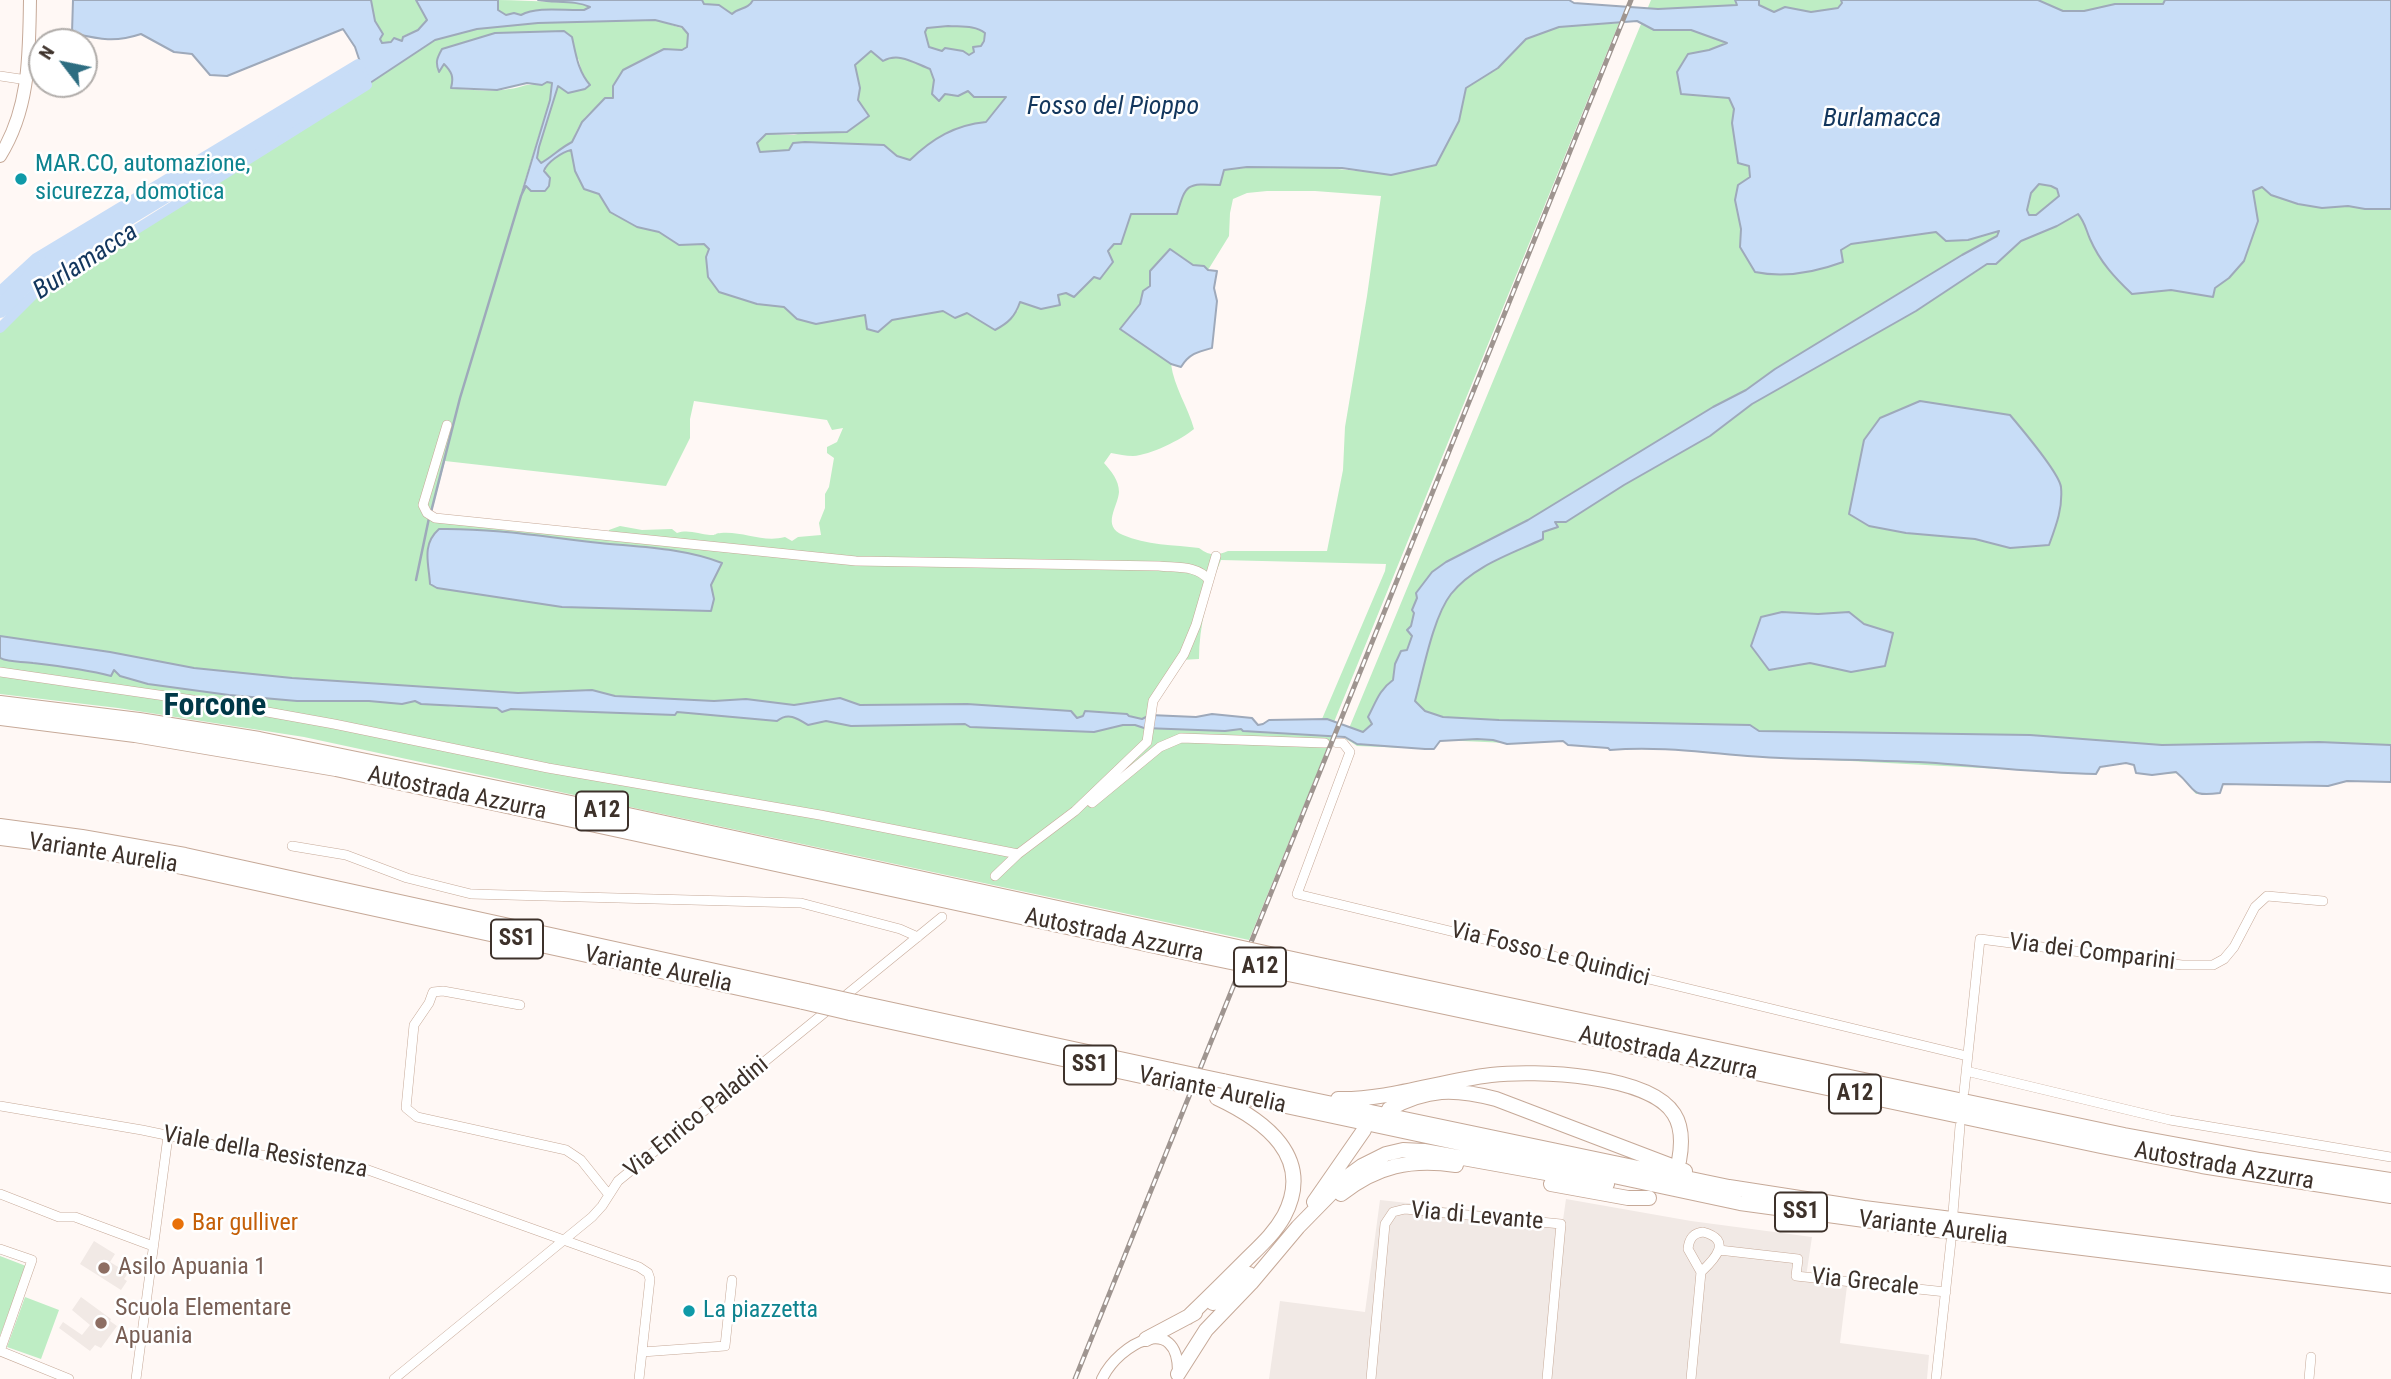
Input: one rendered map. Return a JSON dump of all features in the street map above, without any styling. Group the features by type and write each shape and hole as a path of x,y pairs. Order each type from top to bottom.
{"highway":[{"name":"Autostrada Azzurra","path":"0,704 125,719 258,740 605,811 1199,947"},
{"name":"Autostrada Azzurra","path":"0,718 135,734 335,768 1199,947 2101,1145 2202,1165 2391,1195"},
{"name":"Variante Aurelia","path":"0,826 82,837 1740,1203 1919,1228 2391,1286"},
{"name":"Variante Aurelia","path":"0,838 183,861"},
{"name":"Autostrada Azzurra","path":"1324,974 2124,1136 2247,1159 2391,1181"},
{"path":"1286,1094 1336,1099 1358,1098 1455,1080 1511,1073 1549,1073 1590,1078 1639,1089 1663,1101 1674,1114 1680,1128 1682,1145 1679,1161"},
{"name":"Variante Aurelia","path":"1170,1076 1197,1087 1286,1094 1729,1187 1864,1208 2391,1274"},
{"path":"1188,1317 1273,1232 1286,1212 1291,1191 1290,1166 1278,1139 1220,1090"},
{"path":"1389,1109 1417,1096 1440,1091 1484,1096 1729,1187"},
{"path":"1298,1227 1363,1130"},
{"path":"1177,1376 1206,1330 1251,1283 1298,1227 1342,1182 1362,1166 1386,1154 1403,1150 1430,1151 1632,1189 1740,1203"},
{"path":"1298,1227 1362,1179 1381,1169 1410,1162 1452,1165 1628,1198 1649,1198"},
{"path":"1146,1339 1188,1317 1229,1290 1279,1248"}],"main road":[{"path":"0,156 17,122 27,80 30,0"}],"street":[{"path":"0,76 27,80"},
{"path":"447,425 423,505 430,515 856,561 1159,566 1195,569 1209,580"},
{"path":"995,876 1018,854 1062,821 1147,742 1150,708 1184,654 1196,625 1216,556"},
{"path":"0,672 82,682 309,719 548,768 820,815 1018,854"},
{"path":"1062,821 1070,821 1160,747 1181,738 1325,743"},
{"name":"Via Fosso Le Quindici","path":"1337,743 1343,743 1350,752 1297,894 1966,1056"},
{"path":"292,846 346,855 407,878 471,894 801,903 900,929 918,937"},
{"name":"Via dei Comparini","path":"1964,1092 1980,939 2182,965 2213,965 2229,953 2255,907 2267,896 2323,901"},
{"name":"Via Enrico Paladini","path":"394,1379 600,1209 615,1184 628,1173 943,918"},
{"path":"520,1005 443,991 433,992 414,1025 406,1108 417,1117 566,1150 581,1160 609,1195"},
{"path":"1966,1071 2170,1120 2391,1157"},
{"name":"Viale della Resistenza","path":"0,1106 261,1155 357,1167 564,1240"},
{"path":"1953,1213 1961,1126"},
{"path":"136,1379 167,1136"},
{"path":"0,1194 59,1217 75,1217 153,1247"},
{"name":"Via di Levante","path":"1371,1379 1385,1224 1393,1212 1405,1209 1561,1224 1547,1379"},
{"path":"1691,1379 1701,1272 1688,1249 1690,1238 1698,1233 1710,1234 1718,1240 1719,1250 1716,1257 1701,1272"},
{"path":"564,1240 644,1270 650,1277 639,1379"},
{"path":"1936,1379 1951,1241"},
{"path":"0,1249 32,1260 0,1351 69,1379"},
{"name":"Via Grecale","path":"1719,1250 1798,1259 1796,1276 1945,1292"},
{"path":"642,1352 725,1346 732,1280"},
{"path":"1102,1379 1125,1350 1146,1339 1158,1339 1171,1347 1178,1361 1177,1376"},
{"path":"2309,1379 2311,1357"}],"shaded area":[{"path":"1566,1199 1691,1221 1812,1237 1806,1277 1821,1283 1847,1286 1840,1343 1929,1355 1927,1379 1269,1379 1280,1301 1365,1312 1380,1200 1563,1220"},
{"name":"Asilo Apuania 1","path":"94,1241 115,1254 110,1262 128,1273 124,1279 127,1281 121,1290 80,1264"},
{"name":"Scuola Elementare Apuania","path":"81,1297 117,1326 101,1348 95,1345 90,1351 59,1328 63,1322 82,1335 90,1325 72,1310"}],"green space":[{"path":"371,0 416,0 427,20 418,30 403,36 402,41 382,44 380,39 383,34 375,22"},
{"path":"498,0 576,3 591,7 574,11 538,11 506,15 498,10"},
{"path":"702,0 753,0 751,5 733,15 719,5 704,4"},
{"path":"1651,0 2391,0 2391,781 2220,782 2221,792 2196,794 2178,773 2150,775 2135,764 2122,762 2100,766 2094,774 1652,748 1611,750 1568,745 1563,741 1507,743 1440,740 1433,749 1357,746 1345,738"},
{"path":"656,20 687,30 689,39 687,47 682,50 664,49 623,70 613,86 613,98 587,115 572,142 540,163 537,158 539,147 558,85 582,75 579,60 574,54 572,37 564,31 442,49 439,71 444,64 449,69 452,74 451,88 495,90 552,83 550,99 521,193 526,185 546,175 545,166 564,151 571,150 575,171 599,194 610,212 636,227 659,232 679,245 704,244 757,304 784,307 797,319 816,324 865,314 892,320 943,311 955,318 967,313 1017,312 1020,302 1041,309 1060,304 1058,295 1066,293 1074,296 1094,277 1114,244 1121,243 1131,214 1177,214 1189,188 1200,184 1219,185 1224,170 1308,167 1391,175 1459,120 1466,88 1498,68 1526,39 1559,27 1619,23 1334,722 1322,719 1386,564 1221,560 1205,609 1199,659 1180,660 1150,715 1142,719 1127,714 1086,711 1083,716 1077,718 1071,711 967,704 860,705 840,698 794,705 746,699 714,701 615,696 592,690 518,693 292,678 194,668 110,652 0,636 0,328 36,292 435,40 477,29 538,23","holes":["1315,191 1381,196 1345,427 1343,470 1327,551 1228,551 1213,554 1199,548 1150,543 1123,535 1116,531 1112,521 1119,492 1118,484 1104,463 1111,453 1133,456 1148,453 1194,429 1171,364 1120,329 1140,304 1143,291 1150,287 1150,271 1169,249 1193,265 1204,266 1208,270 1229,236 1233,199 1247,193","694,401 827,420 832,430 843,428 837,442 827,447 827,453 834,458 829,487 825,494 825,508 819,523 821,535 798,537 792,541 785,537 769,539 729,533 677,533 672,529 642,530 620,526 609,530 608,535 431,515 445,461 666,486 690,438","439,529 520,533 677,551 722,563 711,585 714,599 604,607 562,607 437,588 430,584 428,562 428,548"]},
{"path":"927,28 973,28 986,33 981,46 974,47 974,52 969,56 963,51 945,48 942,51 929,47 925,32"},
{"path":"871,51 899,57 930,69 934,80 932,94 940,101 945,94 958,96 968,90 974,97 1007,97 986,122 945,134 910,160 897,156 883,145 805,142 793,143 789,150 759,152 757,143 766,134 794,135 869,116 858,100 860,88 855,65"},
{"path":"0,658 111,676 114,670 146,683 208,691 402,704 415,701 455,707 497,708 502,712 511,709 675,715 677,711 776,721 788,716 808,725 826,721 851,726 965,724 970,727 1032,728 1135,725 1144,728 1241,729 1332,736 1249,940 304,737 118,708 0,694"},
{"path":"0,1256 26,1266 0,1336"},
{"path":"25,1297 59,1310 41,1359 7,1347"}],"water":[{"name":"Fosso del Pioppo","path":"73,0 371,0 375,21 383,34 380,39 382,43 391,42 394,38 402,41 403,37 418,30 427,20 416,0 498,0 498,10 506,15 521,15 552,9 584,10 590,7 572,2 538,0 702,0 704,4 719,5 732,14 753,0 1569,0 1574,3 1658,9 1737,5 1735,0 1759,0 1759,5 1774,12 1785,7 1811,12 1838,8 1841,0 2038,0 2063,11 2084,11 2115,4 2163,4 2165,0 2391,0 2391,209 2348,206 2322,208 2271,195 2262,187 2253,191 2258,221 2244,261 2229,278 2215,288 2213,297 2171,290 2132,294 2103,262 2078,214 2021,241 1996,264 1987,264 1916,311 1752,404 1710,436 1566,522 1555,522 1558,527 1543,532 1543,539 1481,568 1470,576 1451,594 1439,616 1415,701 1425,711 1443,717 1499,720 1750,725 1759,731 2030,735 2162,745 2319,742 2391,745 2391,782 2347,781 2328,786 2223,784 2220,793 2203,794 2194,791 2176,772 2152,775 2136,773 2134,765 2126,763 2100,767 2096,774 1675,750 1610,750 1568,745 1563,741 1507,744 1477,739 1440,741 1434,749 1425,749 1357,744 1345,737 1241,729 1225,731 1123,725 1094,732 970,727 965,724 851,726 826,721 808,725 789,716 777,721 677,712 675,715 511,709 502,712 497,708 421,704 415,701 402,704 297,701 229,695 148,684 120,676 114,670 111,676 72,668 4,660 0,658 0,636 110,652 194,668 292,678 518,693 592,690 615,696 714,701 746,699 794,705 840,698 860,705 967,704 1071,711 1077,718 1083,716 1085,711 1127,714 1142,719 1150,715 1196,717 1212,714 1252,718 1258,725 1269,720 1327,719 1363,732 1372,724 1368,717 1378,697 1393,680 1395,664 1401,651 1407,650 1412,636 1407,630 1411,626 1416,593 1432,572 1446,562 1528,520 1713,407 1746,390 1775,369 1997,236 1999,231 1968,240 1946,241 1936,232 1851,244 1841,250 1843,262 1833,266 1788,274 1755,272 1740,247 1741,229 1735,200 1738,185 1750,177 1749,166 1738,163 1732,123 1734,109 1729,98 1681,94 1677,72 1688,54 1727,43 1691,30 1654,30 1637,21 1559,27 1526,39 1498,68 1466,88 1459,121 1436,165 1391,175 1342,168 1247,167 1224,170 1220,185 1200,184 1189,188 1177,214 1131,214 1121,244 1114,244 1108,251 1113,262 1100,279 1094,277 1074,297 1066,293 1058,295 1060,305 1041,309 1020,302 1010,319 995,330 967,313 955,318 943,311 892,320 878,332 867,329 865,315 816,324 797,319 784,307 757,304 719,292 708,277 706,257 709,249 704,244 679,245 659,232 637,227 610,212 599,194 584,189 575,171 571,150 555,158 545,168 544,171 550,178 545,191 531,191 526,186 521,196 550,100 552,83 527,83 497,90 451,88 451,72 444,64 439,72 437,65 442,49 495,33 564,31 572,37 580,68 590,85 568,93 558,86 539,147 537,158 541,163 572,142 582,122 605,98 613,98 613,86 623,70 664,49 682,50 687,47 688,34 682,27 655,20 538,23 477,29 435,40 367,85 358,64 360,62 355,47 343,29 227,76 210,75 192,54 174,52 141,34 98,38 98,28 72,28","holes":["968,27 985,33 981,46 973,47 974,52 969,55 963,51 945,48 942,51 929,47 925,32 927,28","871,51 883,61 901,58 930,69 934,80 932,94 939,101 945,94 958,96 968,91 974,97 1006,97 986,122 964,126 945,134 910,160 897,156 884,145 805,142 793,143 789,150 760,152 757,143 766,134 847,132 869,116 858,100 860,88 855,65","2039,184 2057,189 2059,196 2036,215 2029,215 2027,210 2031,193"]},
{"path":"1170,249 1193,265 1217,271 1212,348 1194,354 1181,367 1171,364 1120,329 1140,304 1143,291 1150,286 1150,271"},
{"path":"1920,401 2010,415 2059,480 2060,510 2049,545 2010,548 1975,539 1906,533 1869,526 1849,514 1864,440 1880,418"},
{"path":"439,529 499,531 662,549 693,554 722,563 711,585 714,599 711,611 562,607 437,588 430,584 428,548 433,535"},
{"path":"1782,612 1849,612 1864,624 1893,633 1885,666 1851,672 1810,663 1769,670 1751,646 1761,617"}],"waterway":[{"name":"Burlamacca","path":"0,291 36,258 358,64 367,85 36,292 0,328"},
{"name":"Burlamacca","path":"0,309 31,278 61,257 357,78"},
{"path":"431,512 460,398 521,196"},
{"path":"416,580 429,518"}],"railway":[{"path":"1075,1379 1631,0"}],"place":[{"name":"MAR.CO, automazione, sicurezza, domotica","path":"21,179"},
{"name":"Bar gulliver","path":"178,1224"},
{"name":"Asilo Apuania 1","path":"104,1268"},
{"name":"La piazzetta","path":"689,1311"},
{"name":"Scuola Elementare Apuania","path":"101,1323"}],"district":[{"name":"Forcone","path":"215,707"}]}
